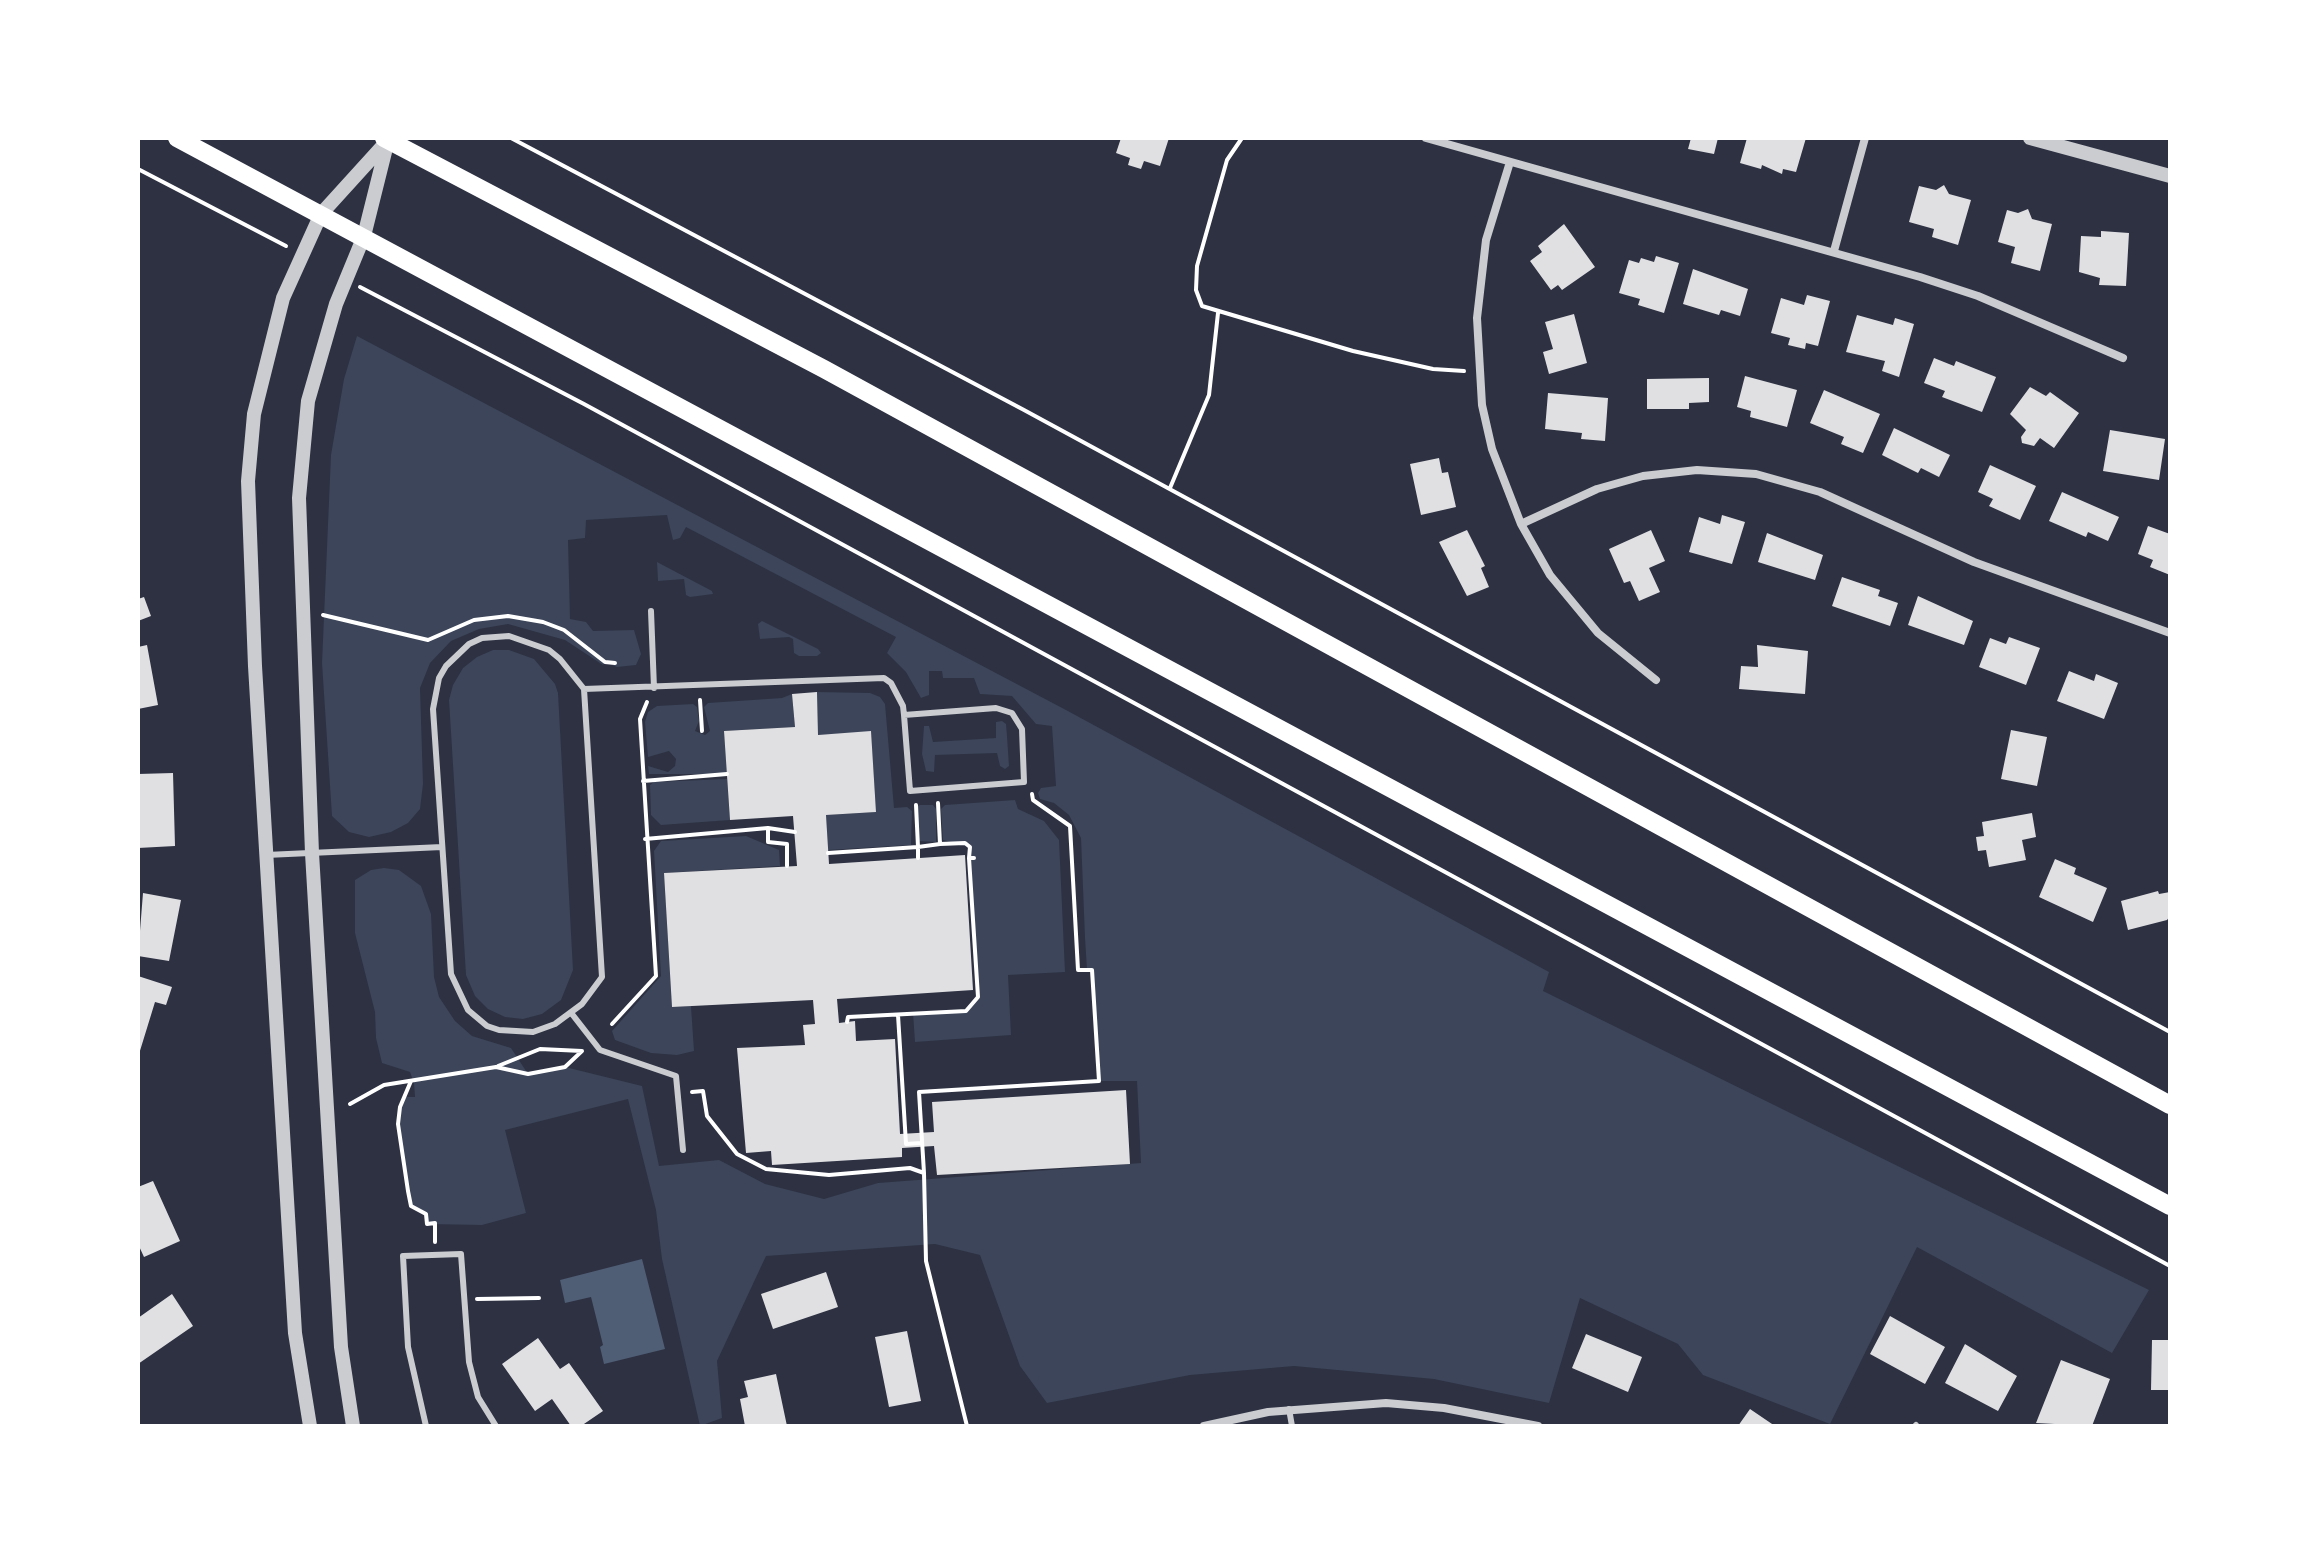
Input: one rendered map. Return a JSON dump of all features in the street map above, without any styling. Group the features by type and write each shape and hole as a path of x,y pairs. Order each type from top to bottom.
{"highway":[{"path":"177,138 2170,1206"},
{"path":"387,139 824,369 2170,1105"}],"street":[{"path":"1426,138 1834,251 1978,296 2123,358"},
{"path":"1834,251 1865,138"},
{"path":"2030,138 2170,176"},
{"path":"310,1426 295,1333 266,855 248,481 254,414 268,349 301,255 321,214 387,139"},
{"path":"353,1426 341,1347 312,853 299,498 308,401 345,279 364,236 387,139"},
{"path":"1510,162 1486,240 1480,280 1479,370 1492,449 1521,524 1550,575 1598,633 1656,680"},
{"path":"1521,524 1597,489 1643,476 1697,470 1756,474 1820,492 1974,562 2170,633"},
{"path":"1204,1426 1289,1409 1386,1403 1444,1408 1538,1426"}],"lane":[{"path":"651,611 654,688"},
{"path":"509,636 549,650 584,689 602,977 572,1014 533,1032 510,1032 487,1026 461,1001 451,974 442,847 433,709 439,678 457,654 482,638 509,636"},
{"path":"584,689 884,678 899,694 904,715 910,791 1024,782 1022,729 1012,713 996,708 904,715"},
{"path":"266,855 442,847"},
{"path":"572,1014 600,1050 676,1076 683,1150"},
{"path":"426,1426 408,1347 403,1256 461,1254 469,1362 478,1397 496,1426"},
{"path":"1289,1409 1292,1426"}],"path":[{"path":"511,138 1170,488 2170,1032"},
{"path":"1242,138 1227,160 1197,266 1196,290 1202,306 1218,313 1433,369 1479,370"},
{"path":"138,169 301,255"},
{"path":"345,279 584,404 2170,1266"},
{"path":"1170,488 1209,395 1218,313"},
{"path":"686,701 714,699"},
{"path":"700,700 702,731"},
{"path":"612,1024 656,976 645,839 641,711 647,703 658,702"},
{"path":"643,781 727,774"},
{"path":"967,1426 926,1261 919,1092 1099,1081 1092,970 1078,970 1070,826 1033,800 1034,794 1018,795"},
{"path":"907,803 938,801 940,844"},
{"path":"916,803 918,858"},
{"path":"645,839 768,828 795,832"},
{"path":"768,828 768,842 787,844 787,866"},
{"path":"828,853 965,843 970,847 972,858 978,997 966,1011 848,1017 847,1022"},
{"path":"898,1015 906,1144 922,1143"},
{"path":"350,1104 384,1085 496,1067 540,1049 582,1051 565,1067 528,1074 496,1067"},
{"path":"411,1081 400,1107 398,1124 411,1206 426,1214 427,1224 435,1223 436,1255"},
{"path":"677,1093 703,1091 707,1116 737,1154 766,1169 829,1175 910,1168 924,1173"},
{"path":"464,1299 539,1298"}],"shaded area":[{"path":"357,336 1066,710 1549,972 1543,991 2149,1290 2112,1353 1917,1247 1830,1424 1703,1375 1678,1344 1580,1298 1549,1403 1434,1379 1294,1366 1190,1375 1047,1403 1020,1366 980,1255 935,1244 766,1256 717,1361 722,1418 700,1426 662,1259 656,1210 628,1099 505,1130 526,1213 482,1225 427,1224 426,1214 411,1206 398,1124 404,1097 415,1097 414,1083 410,1072 382,1063 376,1038 375,1012 355,933 355,880 371,870 384,868 399,870 421,886 431,914 434,977 439,997 455,1021 472,1036 511,1048 528,1074 565,1067 642,1086 659,1166 719,1160 765,1184 824,1199 878,1183 1141,1163 1137,1081 1099,1081 1092,971 1087,970 1081,838 1069,815 1054,803 1040,799 1038,793 1041,788 1056,786 1052,726 1036,724 1012,696 980,694 974,678 943,678 942,671 929,671 929,695 921,698 906,672 887,653 896,637 686,527 680,538 673,540 667,515 586,520 585,538 568,540 570,619 586,622 593,631 634,630 641,654 636,665 617,667 605,662 603,665 565,640 508,624 479,629 451,641 430,663 420,688 423,784 420,809 408,823 391,832 369,837 349,832 332,816 322,663 331,455 344,379"},
{"path":"657,562 713,594 690,597 686,595 684,579 658,581"},
{"path":"762,621 821,653 817,656 799,656 794,653 793,639 789,637 760,639 758,624"},
{"path":"493,650 509,650 534,659 555,684 558,693 573,970 561,1000 542,1014 523,1019 505,1017 488,1009 475,996 466,975 449,700 463,668"},
{"path":"817,692 870,693 880,697 885,704 894,808 907,807 912,811 911,845 828,850 826,815 876,812 871,732 818,735"},
{"path":"792,694 795,727 724,731 727,774 649,774 648,766 668,772 675,766 676,759 669,751 648,757 645,722 648,712 657,706 693,704 697,707 699,721 695,731 705,735 710,731 704,707 708,703 782,698"},
{"path":"996,722 1006,724 1009,766 1005,769 1000,766 997,753 935,755 934,772 926,771 922,754 924,726 929,726 933,742 996,738"},
{"path":"727,779 730,820 661,825 651,815 650,785 654,782"},
{"path":"1015,800 1018,809 1044,821 1059,840 1065,972 1008,975 1011,1035 915,1042 913,1013 966,1011 978,997 970,847 943,840 941,809 945,805"},
{"path":"933,805 936,809 936,842 918,841 916,807"},
{"path":"746,836 779,850 780,866 664,873 672,1007 691,1006 694,1051 677,1055 651,1053 615,1040 612,1031 661,976 654,851 661,841"},
{"path":"642,1259 665,1349 604,1364 600,1347 603,1345 591,1297 565,1303 560,1280"}],"building":[{"path":"1121,138 1169,138 1160,166 1144,161 1141,169 1128,165 1130,158 1116,153"},
{"path":"1691,138 1718,138 1714,154 1688,149"},
{"path":"1747,138 1806,138 1796,172 1783,169 1782,174 1762,165 1761,169 1740,163"},
{"path":"1944,185 1949,194 1971,200 1958,245 1932,237 1934,229 1909,222 1919,186 1936,190"},
{"path":"2028,209 2032,219 2052,224 2040,271 2011,263 2015,247 1998,242 2007,210 2018,213"},
{"path":"1564,224 1595,267 1562,290 1558,285 1551,290 1530,261 1542,252 1538,246"},
{"path":"2101,231 2129,233 2126,286 2099,285 2100,278 2079,272 2081,236 2101,237"},
{"path":"1656,256 1679,263 1664,313 1638,305 1640,299 1619,293 1629,260 1639,263 1641,258 1654,262"},
{"path":"1693,269 1748,289 1740,316 1721,310 1719,315 1683,304"},
{"path":"1807,295 1830,301 1818,346 1806,343 1805,349 1788,345 1790,338 1771,333 1781,298 1804,305"},
{"path":"1574,314 1587,363 1549,374 1543,352 1553,349 1545,322"},
{"path":"1857,315 1893,325 1895,318 1914,324 1899,377 1882,371 1885,361 1846,352"},
{"path":"1934,358 1954,366 1956,361 1996,377 1982,412 1942,397 1945,391 1924,383"},
{"path":"1745,376 1797,390 1787,427 1750,417 1751,411 1737,407"},
{"path":"1709,378 1709,402 1689,403 1689,409 1647,409 1647,379"},
{"path":"2030,387 2046,396 2050,392 2079,413 2054,448 2040,438 2034,446 2022,443 2021,437 2026,430 2010,414"},
{"path":"1824,390 1880,414 1863,453 1841,444 1844,437 1810,423"},
{"path":"1548,393 1608,398 1605,441 1581,439 1582,433 1545,429"},
{"path":"1894,428 1950,455 1939,477 1921,468 1918,473 1882,455"},
{"path":"2110,430 2165,439 2159,480 2103,471"},
{"path":"1439,458 1442,473 1448,472 1456,507 1421,515 1410,464"},
{"path":"1990,465 2036,486 2020,520 1989,506 1993,499 1978,492"},
{"path":"2062,492 2119,517 2108,541 2088,532 2086,537 2049,521"},
{"path":"1722,515 1745,522 1732,564 1689,552 1699,517 1720,524"},
{"path":"2148,526 2170,534 2170,575 2150,567 2153,560 2138,554"},
{"path":"1467,530 1485,566 1481,568 1489,587 1467,596 1439,542"},
{"path":"1651,530 1665,561 1649,568 1660,592 1639,601 1630,581 1624,583 1609,549"},
{"path":"1767,533 1823,555 1815,580 1758,562"},
{"path":"1842,577 1880,590 1878,596 1898,603 1890,626 1832,606"},
{"path":"1918,596 1973,621 1964,645 1908,625"},
{"path":"144,597 151,616 138,621 138,599"},
{"path":"2009,637 2040,648 2026,685 1979,667 1990,638 2006,644"},
{"path":"147,645 158,705 138,709 138,647"},
{"path":"1757,645 1808,651 1805,694 1739,689 1741,666 1758,667"},
{"path":"2069,671 2094,681 2096,674 2118,683 2104,719 2057,701"},
{"path":"817,692 818,735 871,731 876,812 826,815 829,864 965,855 973,990 837,999 839,1023 855,1021 856,1041 895,1039 900,1134 934,1132 932,1102 1126,1090 1130,1164 937,1175 934,1146 902,1148 902,1157 772,1165 771,1151 746,1153 737,1048 805,1045 803,1025 815,1024 813,1000 672,1007 664,873 797,866 793,816 730,820 724,731 795,727 792,694"},
{"path":"2011,730 2047,737 2037,786 2001,779"},
{"path":"173,773 175,846 138,848 138,774"},
{"path":"2032,813 2036,837 2022,840 2026,860 1989,867 1986,850 1978,851 1976,837 1984,836 1982,822"},
{"path":"2055,859 2076,868 2074,874 2107,888 2093,922 2039,897"},
{"path":"2158,891 2159,894 2170,892 2170,916 2167,920 2128,930 2121,901"},
{"path":"143,893 181,900 169,961 138,956"},
{"path":"138,976 172,987 166,1005 155,1002 139,1054"},
{"path":"153,1181 180,1241 144,1257 138,1244 138,1187"},
{"path":"826,1272 838,1307 773,1329 761,1294"},
{"path":"172,1294 193,1326 138,1364 138,1318"},
{"path":"1890,1316 1945,1347 1925,1384 1870,1354"},
{"path":"907,1331 921,1401 889,1407 875,1337"},
{"path":"1586,1334 1642,1357 1628,1392 1572,1368"},
{"path":"538,1338 560,1369 569,1363 603,1411 581,1426 571,1426 552,1399 535,1411 502,1364"},
{"path":"2152,1340 2170,1340 2170,1390 2151,1390"},
{"path":"1965,1344 2017,1376 1998,1411 1945,1383"},
{"path":"2061,1360 2110,1379 2092,1426 2036,1423"},
{"path":"776,1374 787,1426 745,1426 740,1399 748,1397 744,1381"},
{"path":"1750,1409 1775,1426 1738,1426"}]}
